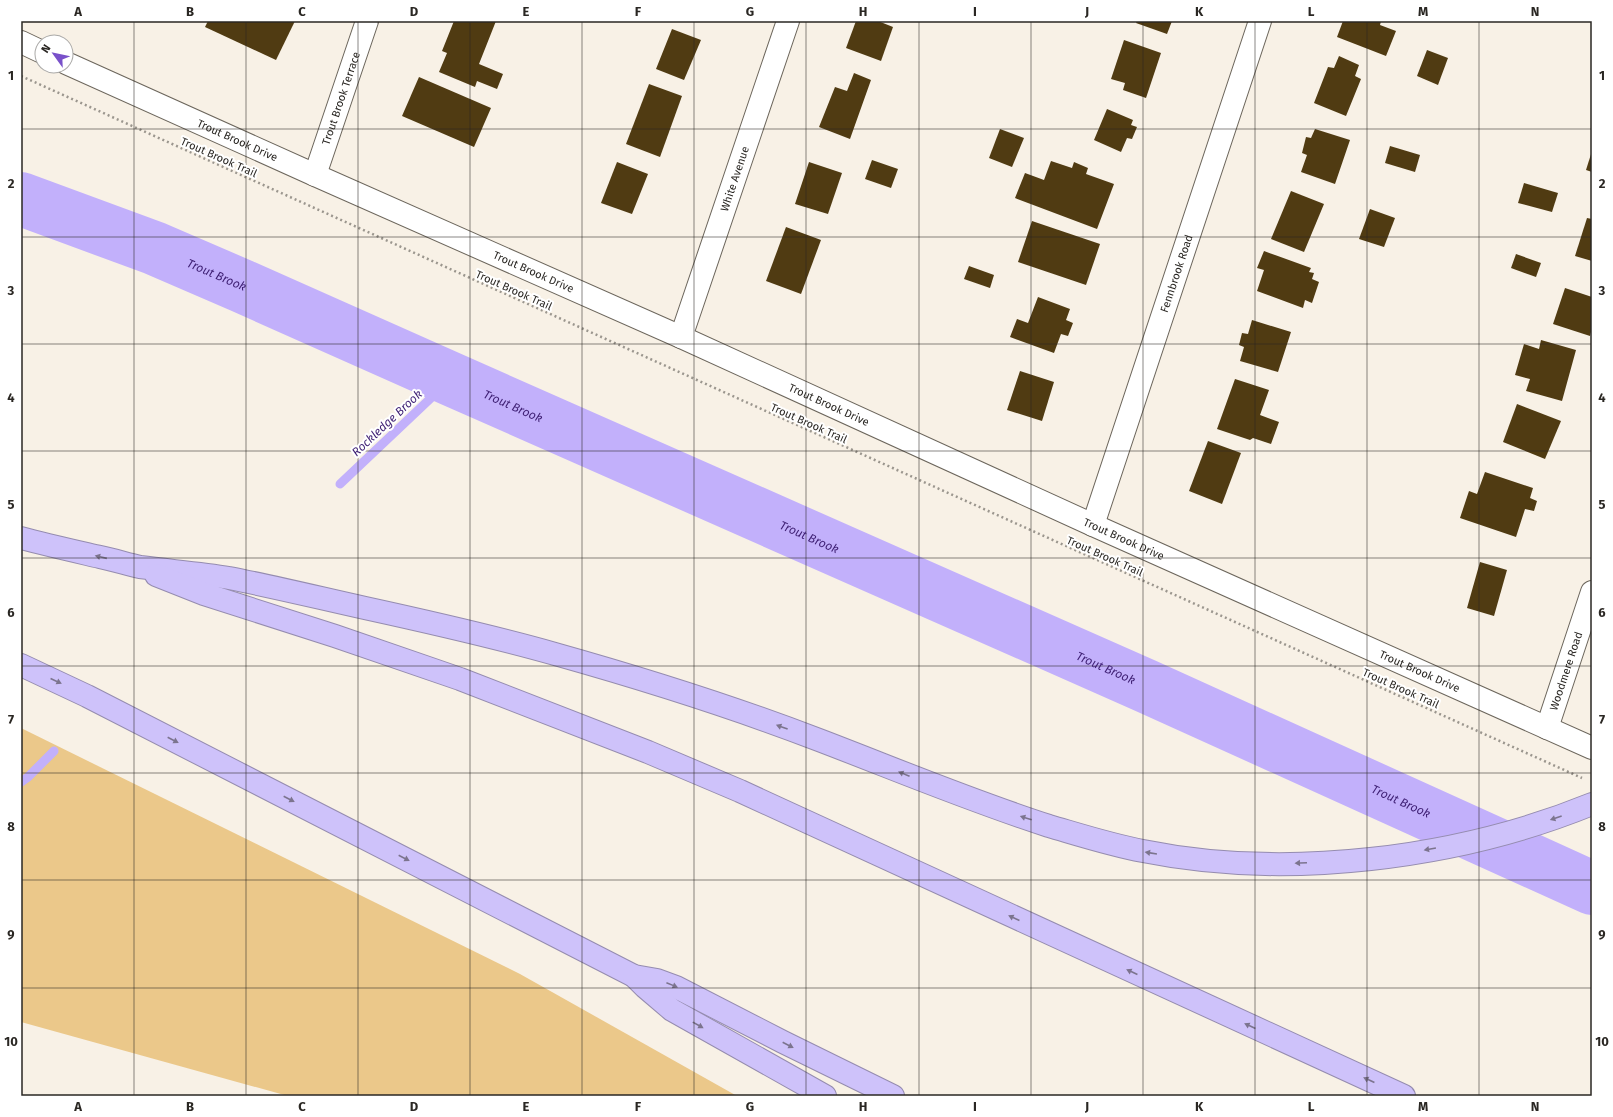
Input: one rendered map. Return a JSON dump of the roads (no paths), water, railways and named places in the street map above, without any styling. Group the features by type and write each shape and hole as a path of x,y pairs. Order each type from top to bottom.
{"highway":[{"path":"21,538 139,566 188,571 231,578 477,633 538,649 691,695 766,720 936,786 1034,821 1142,851 1190,859 1255,864 1292,864 1376,858 1490,838 1539,823 1592,804"},
{"path":"139,566 169,581 204,594 335,636 460,679 648,752 740,792 1404,1096"},
{"path":"21,665 94,699 634,976 658,999 677,1013 825,1096"},
{"path":"634,976 658,980 676,987 790,1046 893,1096"}],"main road":[{"name":"Trout Brook Terrace","path":"315,175 366,21"},
{"name":"White Avenue","path":"681,337 788,21"},
{"name":"Fennbrook Road","path":"1093,525 1260,21"},
{"path":"21,42 34,48"},
{"name":"Trout Brook Drive","path":"74,66 315,175 681,337 1093,525 1592,748"},
{"name":"Woodmere Road","path":"1547,728 1592,592"}],"waterway":[{"name":"Trout Brook","path":"21,199 154,248 242,286 1146,686 1592,888"},
{"name":"Rockledge Brook","path":"340,484 451,379"},
{"name":"Rockledge Brook","path":"21,782 54,751"}]}
